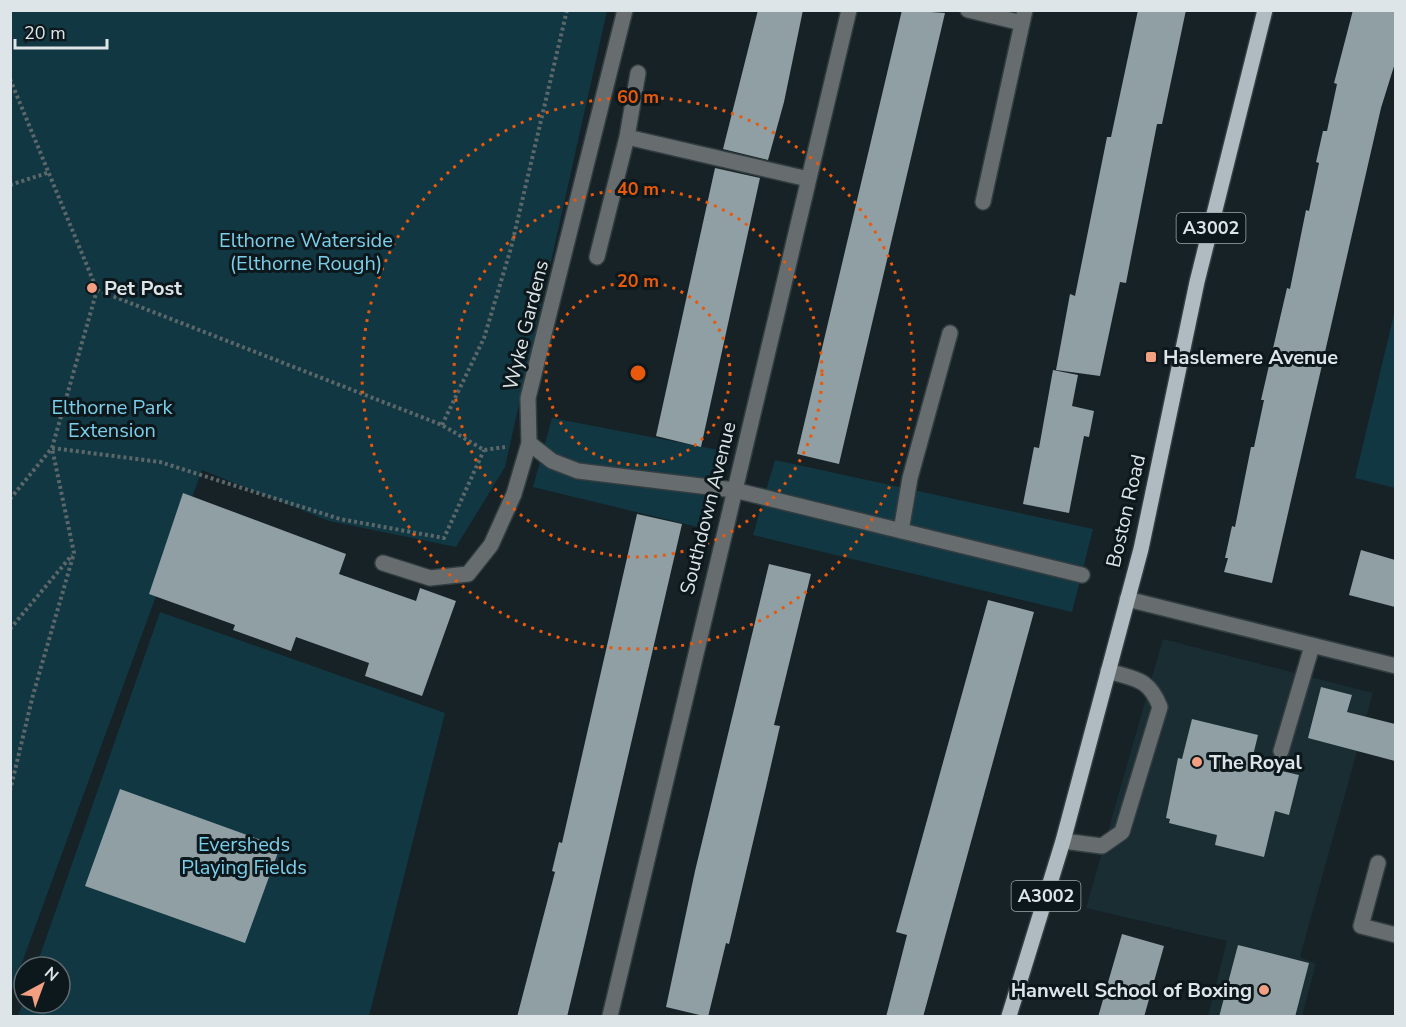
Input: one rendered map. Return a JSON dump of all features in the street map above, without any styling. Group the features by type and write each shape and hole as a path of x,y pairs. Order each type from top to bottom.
{"main road":[{"name":"Boston Road","path":"1009,1017 1063,841 1141,549 1197,282 1265,10"}],"street":[{"name":"Wyke Gardens","path":"383,563 430,578 468,574 491,544 514,494 529,443 528,398 625,10"},
{"name":"Southdown Avenue","path":"610,1017 849,10"},
{"path":"968,10 1023,17 983,202"},
{"path":"597,257 627,137 638,73"},
{"path":"627,137 808,179"},
{"path":"901,531 910,478 950,333"},
{"path":"529,443 552,461 578,471 734,490 1082,575"},
{"path":"1127,599 1395,666"},
{"path":"1281,751 1312,646"},
{"path":"1063,841 1102,846 1122,832 1160,707 1155,692 1145,682 1108,671"},
{"path":"1378,863 1361,926 1395,935"}],"path":[{"path":"442,425 484,338 511,248 567,10"},
{"path":"10,79 98,290 52,448 10,499"},
{"path":"10,185 50,172"},
{"path":"52,448 160,462 340,519 444,538 484,450 442,425 98,290"},
{"path":"10,791 33,695 74,553 52,448"},
{"path":"10,628 74,553"}],"shaded area":[{"path":"1163,639 1373,693 1300,957 1316,964 1302,1016 1208,1016 1227,941 1086,908"}],"green space":[{"name":"Elthorne Waterside (Elthorne Rough)","path":"11,11 607,11 505,467 456,547 329,521 202,470 25,955 12,955 11,993"},
{"path":"1395,310 1396,488 1355,478"},
{"path":"552,418 719,450 702,528 533,487"},
{"path":"775,460 1093,529 1072,612 753,535"},
{"name":"Eversheds Playing Fields","path":"160,612 445,713 369,1016 18,1016 72,1015 72,955 40,955"}],"building":[{"path":"758,10 803,10 784,102 768,160 723,149"},
{"path":"902,10 945,13 839,464 797,454"},
{"path":"1138,10 1186,10 1162,124 1157,124 1126,283 1120,282 1100,376 1056,370 1070,294 1075,296 1107,137 1111,137"},
{"path":"1353,10 1395,10 1395,63 1381,108 1272,583 1224,572 1228,558 1225,558 1232,526 1235,527 1251,447 1254,447 1264,400 1261,400 1287,288 1290,289 1306,210 1309,211 1319,163 1316,162 1323,131 1327,131 1337,84 1334,83"},
{"path":"715,168 760,178 701,447 656,436"},
{"path":"1053,370 1078,375 1072,406 1094,411 1089,437 1084,436 1069,513 1023,504 1034,447 1039,448"},
{"path":"183,493 346,554 339,574 416,601 420,588 456,601 422,696 365,676 369,663 296,637 291,651 233,630 235,625 149,594"},
{"path":"637,514 682,524 584,946 567,1017 517,1017 555,872 552,871 559,842 562,843"},
{"path":"1361,550 1395,560 1395,607 1349,595"},
{"path":"769,564 811,574 774,725 780,726 766,787 729,944 726,943 708,1017 666,1007 695,871"},
{"path":"988,600 1034,612 923,1017 886,1017 907,935 896,932"},
{"path":"1321,687 1352,695 1347,712 1395,724 1395,761 1308,738"},
{"path":"1192,719 1258,735 1251,764 1299,775 1289,815 1275,811 1264,857 1215,845 1217,835 1169,823 1170,819 1166,818 1178,758 1182,759"},
{"path":"120,789 280,847 245,943 85,886"},
{"path":"1122,934 1164,946 1144,1017 1098,1017"},
{"name":"Hanwell School of Boxing","path":"1238,945 1309,963 1295,1017 1219,1017"}],"place":[{"name":"Pet Post","path":"92,288"},
{"name":"Haslemere Avenue","path":"1151,357"},
{"name":"The Royal","path":"1197,762"},
{"name":"Hanwell School of Boxing","path":"1264,990"}],"park label":[{"name":"Elthorne Park Extension","path":"112,418"}]}
